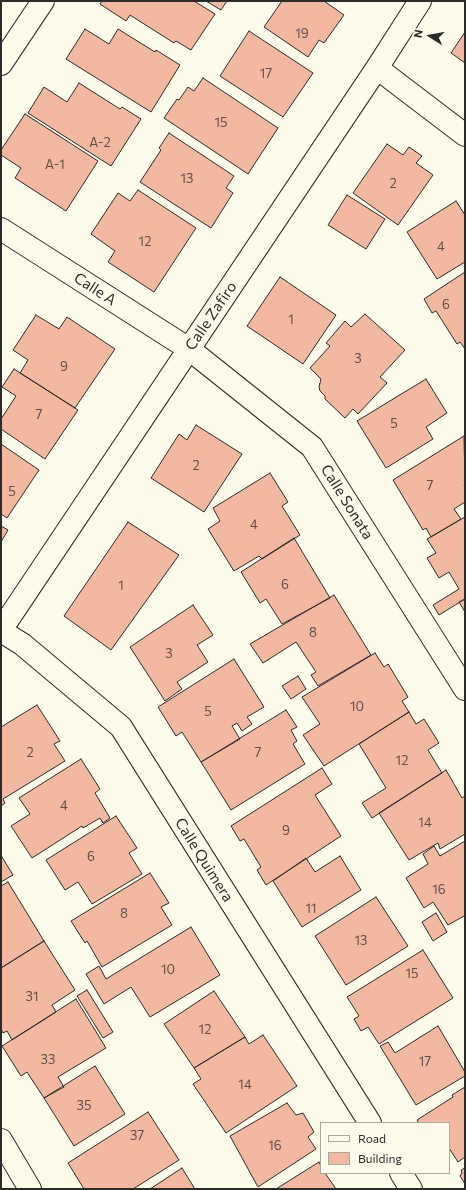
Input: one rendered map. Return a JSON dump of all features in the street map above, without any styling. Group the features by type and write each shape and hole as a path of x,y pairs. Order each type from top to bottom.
{"street":[{"path":"1,64 43,1"},
{"name":"Calle Zafiro","path":"1,630 377,68 420,1"},
{"path":"377,68 465,135"},
{"name":"Calle A","path":"1,229 189,349"},
{"name":"Calle Sonata","path":"189,349 312,447 465,689"},
{"name":"Calle Quimera","path":"1,630 22,644 121,727 369,1122"},
{"path":"1,1140 30,1189"},
{"path":"402,1174 411,1189"}],"building":[{"path":"102,1 194,1 215,14 191,50 176,41 174,43 130,15 126,21 100,4"},
{"path":"206,1 227,1 221,10"},
{"path":"282,1 324,1 344,15 324,43 319,40 308,57 264,27"},
{"path":"85,29 109,44 118,29 155,52 156,50 180,65 151,112 66,59"},
{"path":"249,31 313,73 283,117 220,76"},
{"path":"465,32 465,63 451,53"},
{"path":"203,78 278,128 248,174 164,118 177,99 179,100 188,87 194,91"},
{"path":"79,83 120,109 122,107 141,119 111,166 28,113 44,87 67,102"},
{"path":"25,114 98,161 66,211 15,178 21,168 1,155 1,150"},
{"path":"169,133 234,176 226,188 233,193 211,228 140,182 161,150 159,148"},
{"path":"387,144 403,155 409,147 422,156 416,163 433,175 398,225 353,193"},
{"path":"138,190 196,228 154,292 108,262 115,251 91,234 118,193 130,201"},
{"path":"347,195 385,219 366,249 328,225"},
{"path":"456,201 465,215 465,262 437,279 407,232"},
{"path":"465,272 465,349 460,342 457,344 436,311 432,313 424,299"},
{"path":"280,277 336,315 303,364 247,326"},
{"path":"365,314 405,350 380,377 387,383 358,414 353,409 345,418 325,399 325,396 320,391 319,387 321,379 310,368 330,346 326,343 345,321 351,327"},
{"path":"36,315 59,329 67,317 115,349 75,408 20,373 28,360 13,350"},
{"path":"14,369 78,410 45,459 1,429 1,419 16,396 2,387"},
{"path":"426,379 447,413 426,427 433,439 386,468 357,421"},
{"path":"196,425 242,454 204,512 151,478 179,434 187,440"},
{"path":"464,436 465,502 454,509 461,519 431,537 426,528 423,530 393,480"},
{"path":"1,444 39,470 7,518 1,514"},
{"path":"270,473 288,502 282,506 300,535 262,559 259,556 234,571 208,529 220,521 213,508"},
{"path":"465,517 465,599 439,615 433,605 459,589 449,572 439,578 427,558 436,553 427,539"},
{"path":"128,522 179,555 111,650 64,616"},
{"path":"1,526 8,530 1,542"},
{"path":"294,538 330,598 282,624 266,599 260,603 241,572"},
{"path":"334,595 371,655 318,686 311,675 316,672 296,642 263,663 250,644"},
{"path":"465,599 465,612 459,602"},
{"path":"193,605 213,635 197,645 208,662 177,682 182,689 165,701 130,647"},
{"path":"375,653 384,667 388,664 408,697 402,701 409,712 324,766 303,735 320,724 302,697"},
{"path":"234,659 264,707 247,717 252,724 242,731 237,723 232,726 240,739 201,762 182,732 176,736 158,707"},
{"path":"298,676 306,689 291,699 282,686"},
{"path":"37,705 60,741 54,744 65,761 3,799 5,803 1,806 1,727"},
{"path":"286,710 297,727 291,730 297,741 293,744 305,764 231,810 201,762"},
{"path":"409,712 416,724 424,719 439,743 428,750 442,773 372,818 362,803 386,788 359,744"},
{"path":"81,759 100,789 95,793 110,818 103,823 100,818 83,828 82,826 32,858 11,826 30,814 19,798"},
{"path":"322,768 332,784 315,795 341,836 266,885 257,870 261,867 244,839 240,841 231,826"},
{"path":"446,770 462,798 465,796 465,834 440,849 438,843 409,860 379,813"},
{"path":"116,816 137,848 129,853 142,874 92,904 78,882 65,890 46,860"},
{"path":"465,841 465,917 464,916 448,925 433,902 424,908 406,878 428,864 423,854 434,846 440,856"},
{"path":"340,856 361,890 302,927 273,881 306,858 315,872"},
{"path":"2,857 13,875 1,882 1,858"},
{"path":"150,873 169,903 161,907 172,925 102,967 87,941 85,943 71,921"},
{"path":"8,882 44,941 1,968 1,886"},
{"path":"376,897 408,946 346,985 315,936"},
{"path":"436,913 447,932 433,941 422,922"},
{"path":"191,927 220,975 150,1017 131,987 104,1004 86,974 99,966 106,979"},
{"path":"44,941 75,990 52,1005 56,1012 12,1040 7,1031 3,1033 1,1029 1,968"},
{"path":"423,950 453,998 379,1044 368,1027 361,1031 354,1019 359,1016 347,997"},
{"path":"87,990 113,1032 103,1038 77,996"},
{"path":"214,991 245,1037 194,1068 164,1024"},
{"path":"76,999 106,1048 58,1077 64,1087 44,1098 27,1072 21,1076 2,1046"},
{"path":"438,1026 465,1072 465,1076 416,1105 380,1046 388,1042 395,1053"},
{"path":"263,1035 297,1086 226,1133 193,1084 201,1079 194,1068 245,1037 249,1044"},
{"path":"95,1066 125,1114 74,1146 44,1098"},
{"path":"465,1087 465,1157 458,1162 450,1150 450,1122 418,1122 417,1120 453,1097 452,1095"},
{"path":"287,1103 296,1115 303,1113 314,1132 308,1137 316,1149 258,1187 230,1136"},
{"path":"148,1112 179,1160 133,1189 84,1189 68,1163"},
{"path":"319,1162 320,1174 326,1174 336,1189 276,1189"},
{"path":"182,1168 195,1189 150,1189"},
{"path":"465,1168 465,1184 460,1176 462,1173 461,1170"}]}
